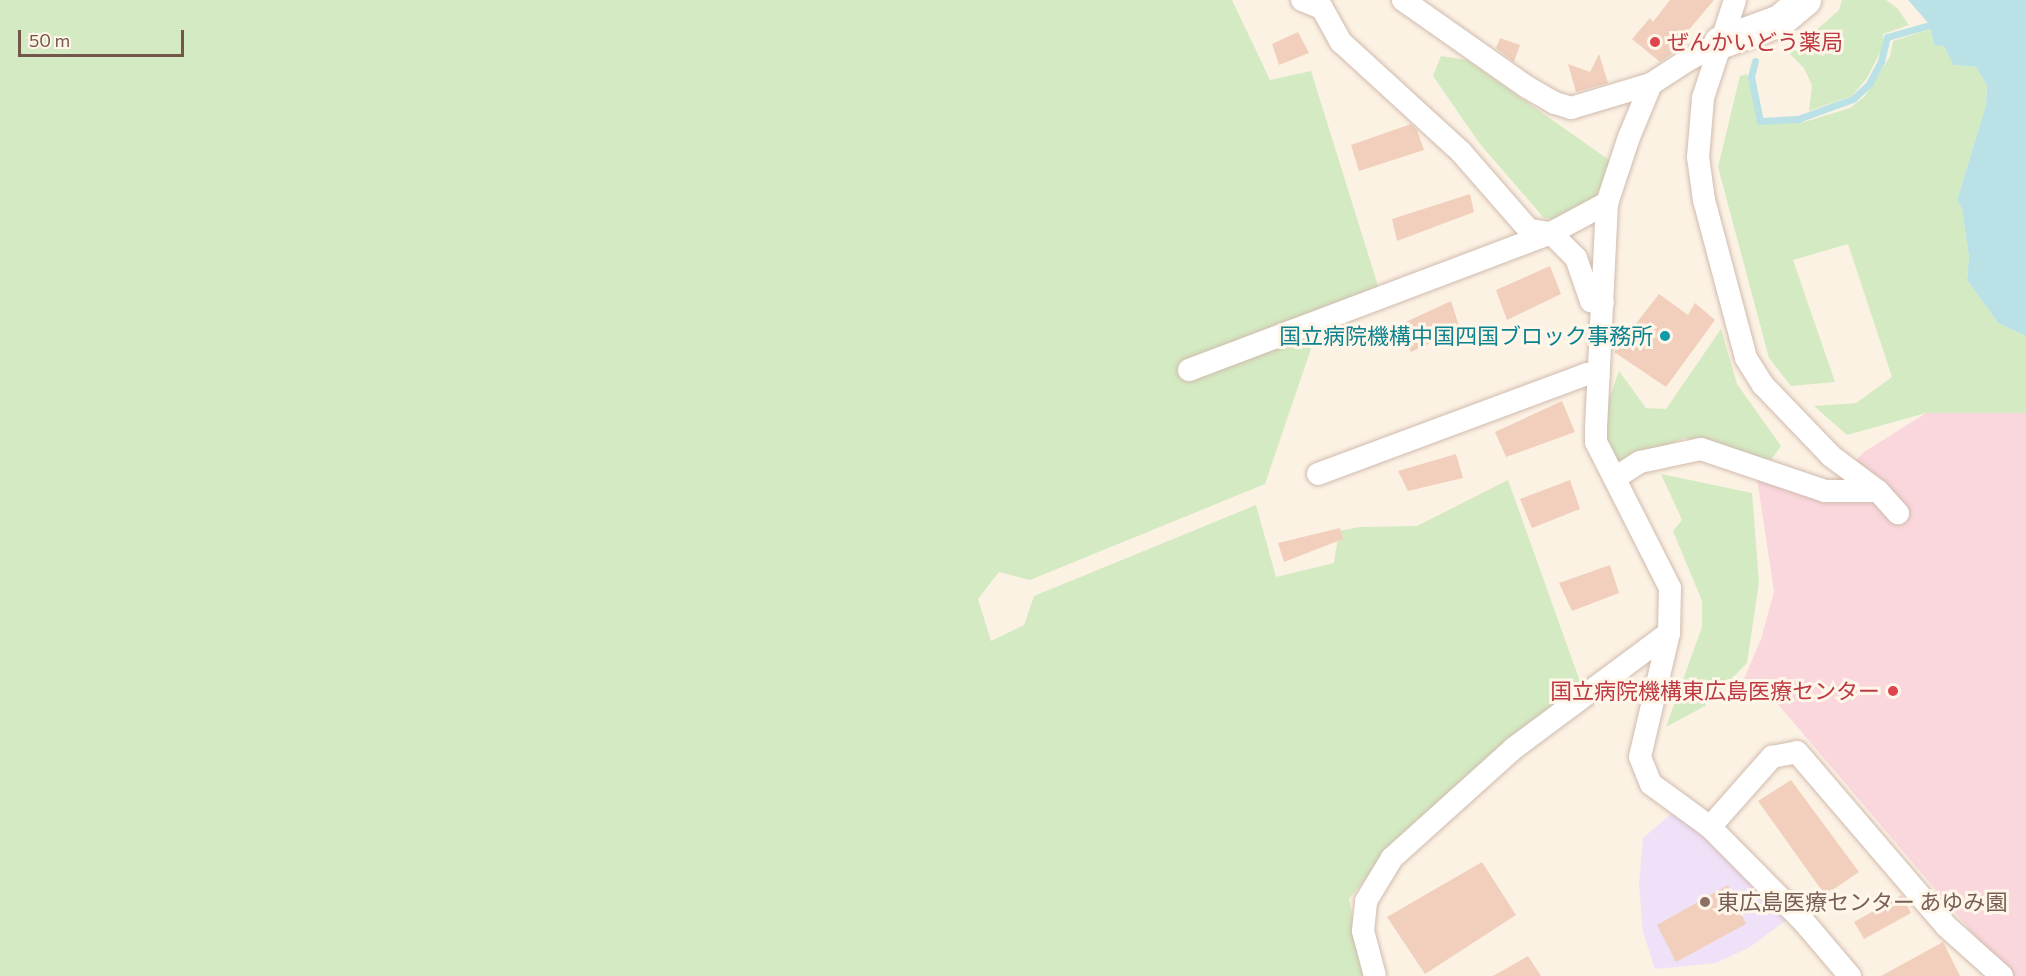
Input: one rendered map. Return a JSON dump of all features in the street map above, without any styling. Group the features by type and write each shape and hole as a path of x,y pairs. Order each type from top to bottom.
{"street":[{"path":"1302,0 1322,8 1341,42 1461,152 1529,230 1551,234 1576,258 1591,301 1603,303"},
{"path":"1403,0 1527,87 1555,103 1571,108 1651,84 1720,43 1780,21 1805,0"},
{"path":"1735,0 1703,98 1698,157 1704,200 1746,358 1763,385 1831,456 1878,491 1898,513"},
{"path":"1651,84 1629,137 1607,203 1596,442 1670,588 1669,633 1640,757 1651,784 1710,827 1804,922 1850,976"},
{"path":"1189,370 1551,234 1607,203"},
{"path":"1318,474 1587,374 1599,377"},
{"path":"1615,478 1640,462 1701,449 1825,491 1878,491"},
{"path":"1375,976 1363,932 1366,901 1392,858 1514,748 1669,633"},
{"path":"1710,827 1772,757 1797,752 1946,926 2002,976"}],"shaded area":[{"name":"国立病院機構東広島医療センター","path":"1926,413 2026,413 2026,976 2009,976 1777,703 1744,679 1761,639 1774,592 1757,478 1820,497 1864,452"},
{"name":"東広島医療センター あゆみ園","path":"1676,810 1788,919 1750,947 1716,963 1655,969 1643,932 1639,884 1643,838"}],"green space":[{"path":"0,0 1232,0 1270,80 1311,71 1379,289 1317,331 1265,484 1030,580 999,572 978,599 991,641 1024,625 1034,596 1256,505 1276,577 1334,563 1339,531 1360,527 1417,526 1508,480 1583,690 1376,866 1349,899 1363,976 0,976"},
{"path":"1842,0 1886,0 1897,8 1909,25 1883,34 1884,45 1867,78 1852,96 1809,111 1812,85 1804,68 1790,54 1839,10"},
{"path":"1931,29 1934,44 1944,46 1953,65 1976,67 1987,86 1986,105 1957,200 1962,209 1969,257 1967,280 1998,323 2026,336 2026,413 1926,413 1847,435 1814,406 1856,403 1892,377 1848,244 1793,260 1835,382 1791,386 1769,358 1718,167 1740,76 1747,74 1760,124 1804,122 1850,108 1865,96 1890,56 1893,41"},
{"path":"1441,56 1467,60 1612,162 1595,199 1561,220 1544,218 1480,144 1433,76"},
{"path":"1721,329 1737,384 1781,446 1771,460 1684,438 1624,462 1614,459 1606,438 1609,399 1619,371 1646,408 1666,409"},
{"path":"1661,474 1752,493 1759,582 1747,663 1705,706 1666,727 1702,627 1702,601 1673,531 1682,520"}],"water":[{"path":"1908,0 2026,0 2026,336 1998,323 1967,280 1969,257 1962,209 1957,200 1986,105 1987,86 1976,67 1953,65 1944,46 1934,45 1930,25"}],"building":[{"path":"1670,0 1714,0 1677,44 1679,45 1660,62 1632,39 1650,18 1653,22"},
{"path":"1298,32 1309,53 1279,65 1272,44"},
{"path":"1500,38 1520,45 1514,62 1496,48"},
{"path":"1599,54 1608,83 1576,92 1568,64 1590,72"},
{"path":"1411,124 1417,130 1424,150 1359,171 1351,145"},
{"path":"1470,194 1474,212 1397,241 1392,219"},
{"path":"1550,266 1561,294 1507,320 1496,290"},
{"name":"国立病院機構中国四国ブロック事務所","path":"1659,294 1688,315 1695,303 1715,320 1666,387 1614,352"},
{"path":"1451,301 1460,329 1411,352 1397,326"},
{"path":"1562,401 1575,432 1506,457 1495,432"},
{"path":"1456,454 1463,478 1408,491 1398,471"},
{"path":"1570,480 1580,509 1532,528 1520,499"},
{"path":"1340,528 1343,539 1284,562 1278,543"},
{"path":"1610,565 1619,593 1572,611 1559,583"},
{"path":"1791,780 1859,872 1825,895 1758,801"},
{"path":"1482,862 1516,915 1425,974 1387,917"},
{"path":"1728,885 1746,924 1676,962 1657,925"},
{"path":"1902,895 1911,913 1864,939 1854,922"},
{"path":"1943,942 1960,976 1881,976"},
{"path":"1528,956 1541,976 1493,976"}],"waterway":[{"path":"1755,61 1751,77 1760,121 1798,119 1853,99 1869,84 1881,61 1887,37 1930,25"}],"place":[{"name":"ぜんかいどう薬局","path":"1655,42"},
{"name":"国立病院機構中国四国ブロック事務所","path":"1665,336"},
{"name":"国立病院機構東広島医療センター","path":"1893,691"},
{"name":"東広島医療センター あゆみ園","path":"1705,902"}]}
